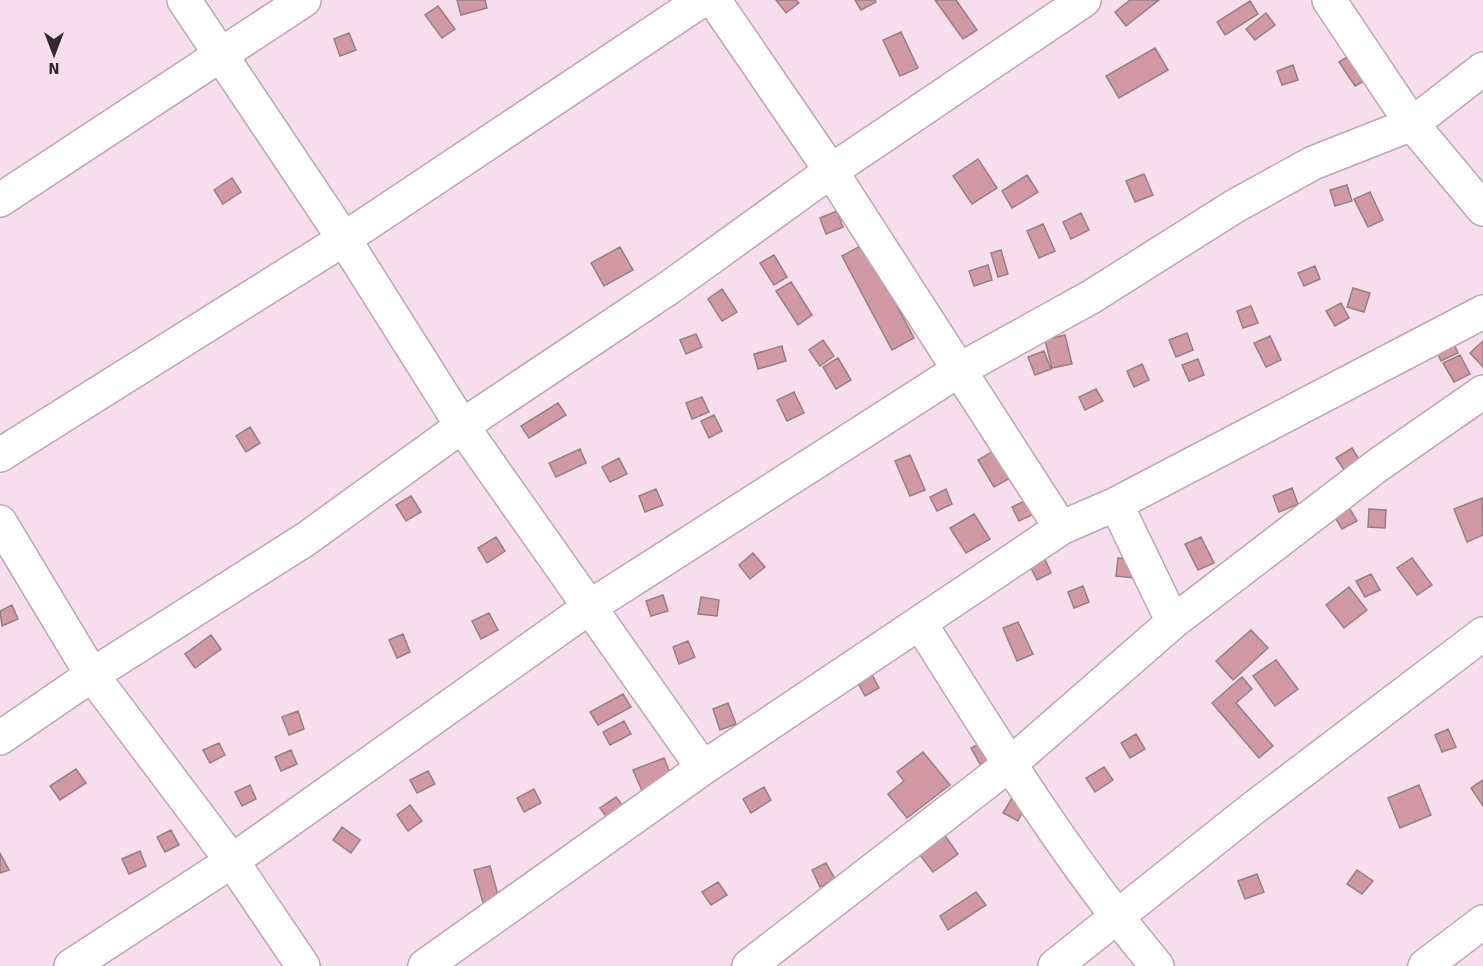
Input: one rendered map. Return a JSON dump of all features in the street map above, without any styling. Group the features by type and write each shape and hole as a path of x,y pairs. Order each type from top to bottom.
{"street":[{"path":"184,0 344,239 462,426 703,768"},
{"path":"0,200 304,0"},
{"path":"0,455 344,239 702,0"},
{"path":"714,0 831,171 1061,528"},
{"path":"0,738 92,675 306,539 462,426 670,287 831,171 1084,0"},
{"path":"1329,0 1412,124 1483,209"},
{"path":"71,966 232,861 591,606 959,370 1091,297 1235,206 1313,163 1412,124 1483,69"},
{"path":"425,966 703,768 1061,528 1116,504 1483,312"},
{"path":"749,966 1010,764 1173,622 1378,465 1483,392"},
{"path":"1116,504 1173,622"},
{"path":"0,522 92,675 232,861 303,966"},
{"path":"920,622 1010,764 1116,918 1156,966"},
{"path":"1055,966 1251,810 1483,634"},
{"path":"1425,966 1483,922"}],"building":[{"path":"457,0 485,0 487,8 461,15"},
{"path":"776,0 796,0 799,3 786,13"},
{"path":"855,0 875,0 876,2 861,10"},
{"path":"935,0 956,0 977,30 963,39"},
{"path":"1130,0 1159,0 1126,26 1115,12"},
{"path":"1250,1 1258,14 1225,35 1217,22"},
{"path":"438,6 455,29 442,38 425,15"},
{"path":"1266,13 1275,25 1255,40 1246,29"},
{"path":"901,32 918,68 900,76 883,40"},
{"path":"349,33 356,50 340,56 334,39"},
{"path":"1155,48 1168,70 1119,98 1106,76"},
{"path":"1352,54 1368,79 1355,86 1339,62"},
{"path":"1293,65 1298,80 1282,85 1277,71"},
{"path":"978,159 997,188 972,204 953,176"},
{"path":"1144,174 1153,195 1135,202 1126,181"},
{"path":"1027,175 1038,192 1012,208 1002,191"},
{"path":"232,178 241,192 223,204 214,190"},
{"path":"1347,185 1352,201 1335,206 1330,190"},
{"path":"1370,192 1383,220 1368,227 1354,199"},
{"path":"837,211 843,227 826,234 820,218"},
{"path":"1081,213 1089,230 1071,239 1063,222"},
{"path":"1043,224 1055,251 1039,258 1027,231"},
{"path":"864,244 914,338 892,350 842,256"},
{"path":"620,247 633,270 604,286 591,263"},
{"path":"1001,250 1008,274 998,277 991,253"},
{"path":"774,255 787,277 774,285 760,263"},
{"path":"988,265 992,280 974,286 969,271"},
{"path":"1315,266 1320,279 1304,286 1298,273"},
{"path":"791,282 812,315 798,325 776,291"},
{"path":"1353,288 1370,293 1364,312 1347,307"},
{"path":"722,289 737,312 722,321 708,299"},
{"path":"1341,303 1349,318 1335,326 1326,311"},
{"path":"1251,306 1258,323 1243,328 1237,311"},
{"path":"1187,333 1193,350 1176,357 1169,340"},
{"path":"696,334 702,347 686,354 680,340"},
{"path":"1065,335 1072,364 1052,368 1045,340"},
{"path":"1270,336 1281,360 1266,367 1254,343"},
{"path":"823,340 834,356 820,366 809,350"},
{"path":"1452,340 1458,353 1441,361 1435,348"},
{"path":"1483,341 1483,367 1470,353"},
{"path":"782,346 786,361 758,369 754,354"},
{"path":"1044,351 1051,369 1035,375 1028,357"},
{"path":"1460,355 1470,374 1454,382 1443,363"},
{"path":"838,358 851,380 836,389 823,367"},
{"path":"1198,359 1204,375 1189,381 1182,365"},
{"path":"1142,364 1149,380 1134,387 1127,371"},
{"path":"1096,389 1103,401 1085,410 1079,397"},
{"path":"794,392 804,413 787,421 777,400"},
{"path":"702,397 709,412 692,419 686,403"},
{"path":"558,403 566,415 529,438 521,426"},
{"path":"714,415 722,431 709,438 701,421"},
{"path":"250,427 260,443 246,452 236,436"},
{"path":"1352,448 1360,461 1345,471 1336,458"},
{"path":"580,449 586,463 556,477 549,463"},
{"path":"995,450 1012,477 994,487 978,460"},
{"path":"910,455 925,490 910,496 895,461"},
{"path":"619,458 627,474 610,482 602,467"},
{"path":"1292,488 1298,504 1279,512 1273,496"},
{"path":"656,489 663,505 645,512 639,496"},
{"path":"946,489 952,504 937,511 930,497"},
{"path":"411,496 421,512 406,521 396,505"},
{"path":"1031,498 1038,512 1019,521 1012,507"},
{"path":"1482,498 1483,535 1467,542 1454,509"},
{"path":"1347,504 1357,521 1342,529 1332,512"},
{"path":"1369,509 1386,510 1385,528 1368,527"},
{"path":"974,514 990,539 966,553 950,528"},
{"path":"496,537 505,551 487,563 478,548"},
{"path":"1201,537 1214,563 1198,570 1185,544"},
{"path":"753,553 765,567 750,579 739,565"},
{"path":"1044,557 1051,573 1037,580 1029,564"},
{"path":"1118,558 1136,560 1134,578 1116,576"},
{"path":"1412,558 1432,585 1417,595 1397,568"},
{"path":"1371,574 1380,590 1365,597 1356,581"},
{"path":"1083,586 1089,602 1074,608 1068,592"},
{"path":"1349,587 1367,610 1344,628 1326,605"},
{"path":"663,595 668,611 651,616 646,601"},
{"path":"701,597 719,600 717,616 698,614"},
{"path":"12,605 18,619 2,626 0,611"},
{"path":"489,613 498,630 481,639 472,621"},
{"path":"1018,622 1033,654 1017,661 1003,628"},
{"path":"1251,630 1268,648 1233,680 1216,661"},
{"path":"403,634 410,652 397,658 389,640"},
{"path":"211,635 221,649 195,668 185,654"},
{"path":"688,641 695,657 679,664 673,647"},
{"path":"1276,660 1298,689 1275,706 1253,676"},
{"path":"871,673 879,688 865,696 857,681"},
{"path":"1242,677 1252,689 1236,703 1273,746 1259,758 1212,703"},
{"path":"623,694 631,707 598,725 590,712"},
{"path":"728,703 736,724 720,730 713,709"},
{"path":"298,711 304,729 289,735 282,717"},
{"path":"624,721 631,734 610,745 603,732"},
{"path":"1448,729 1456,747 1442,752 1435,735"},
{"path":"1136,734 1145,749 1130,758 1121,743"},
{"path":"983,742 992,758 980,764 971,748"},
{"path":"219,743 225,755 210,763 203,750"},
{"path":"291,750 297,764 281,771 275,757"},
{"path":"923,752 950,785 907,818 888,794 904,781 897,772"},
{"path":"664,758 673,780 643,793 633,770"},
{"path":"1104,767 1113,780 1095,792 1086,778"},
{"path":"76,769 86,783 60,800 50,786"},
{"path":"428,771 435,784 417,793 410,780"},
{"path":"1483,780 1483,806 1471,788"},
{"path":"250,785 256,799 242,806 235,792"},
{"path":"1419,785 1431,815 1400,828 1388,798"},
{"path":"764,787 771,800 751,813 743,799"},
{"path":"534,789 541,803 524,812 517,798"},
{"path":"616,797 626,810 610,822 600,808"},
{"path":"1012,798 1026,805 1018,821 1003,813"},
{"path":"410,805 422,821 408,831 397,815"},
{"path":"342,827 360,840 351,853 333,840"},
{"path":"939,827 958,854 933,872 913,846"},
{"path":"171,830 179,845 165,852 157,837"},
{"path":"140,851 146,866 129,874 122,859"},
{"path":"0,853 9,870 0,873"},
{"path":"826,863 835,879 820,887 812,870"},
{"path":"490,866 499,899 483,903 474,870"},
{"path":"1357,870 1373,881 1362,894 1347,884"},
{"path":"1257,874 1264,892 1245,899 1238,881"},
{"path":"718,882 727,895 711,905 702,892"},
{"path":"976,892 986,905 948,930 940,916"}]}
